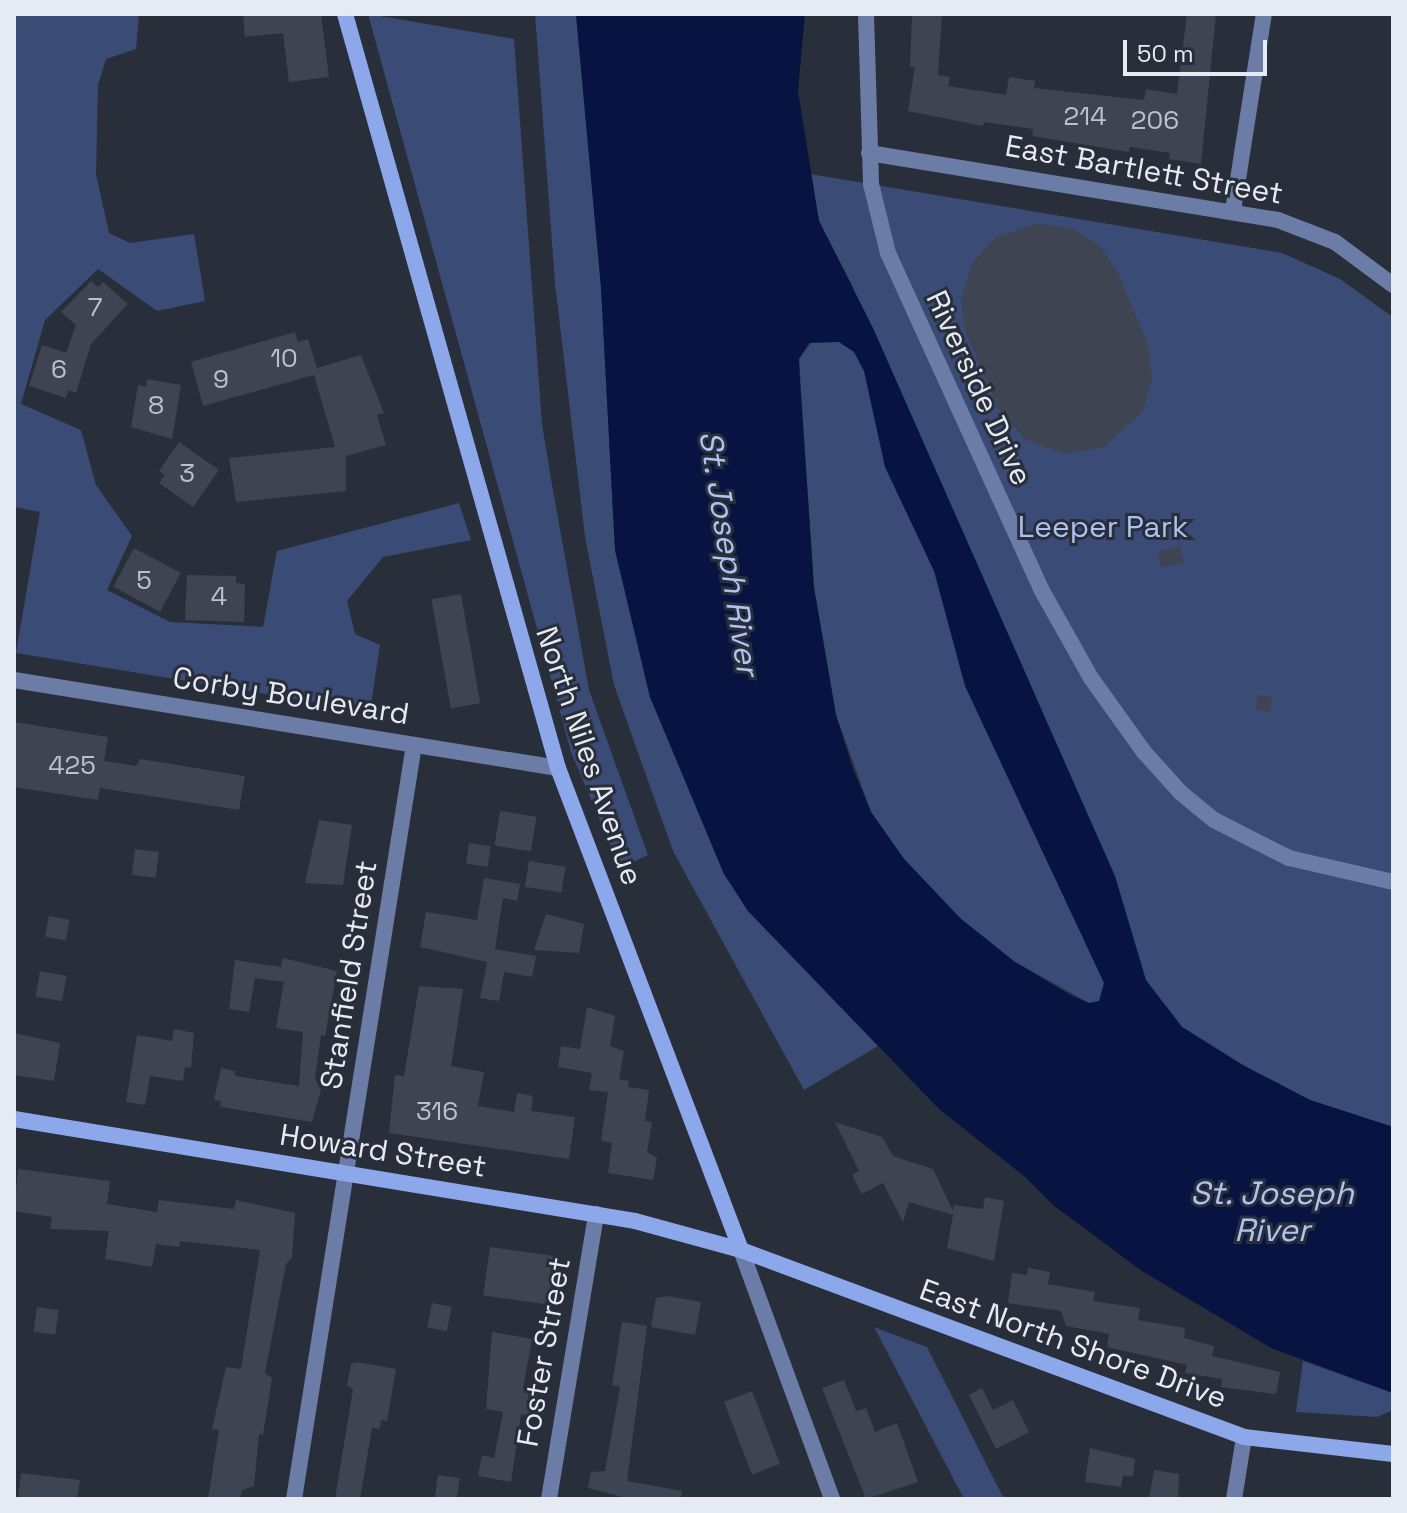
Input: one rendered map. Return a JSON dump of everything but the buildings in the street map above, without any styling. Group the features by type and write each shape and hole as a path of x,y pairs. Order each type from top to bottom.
{"street":[{"name":"North Niles Avenue","path":"345,14 558,768 832,1499"},
{"name":"Riverside Drive","path":"866,14 869,153 878,222 904,294 952,386 1041,589 1118,721 1181,793 1251,842 1289,858 1393,882"},
{"path":"1233,211 1264,14"},
{"name":"East Bartlett Street","path":"869,153 1233,211 1318,234 1393,285"},
{"name":"Corby Boulevard","path":"14,680 558,768"},
{"name":"Stanfield Street","path":"294,1499 414,745"},
{"name":"Howard Street","path":"14,1119 596,1214 741,1250"},
{"name":"Foster Street","path":"549,1499 596,1214"},
{"name":"East North Shore Drive","path":"741,1250 1244,1437 1393,1454"},
{"path":"1234,1499 1244,1437"}],"green space":[{"path":"14,14 139,14 136,49 106,59 98,85 96,174 109,233 130,243 194,234 205,301 157,311 98,269 45,320 21,404 81,430 96,485 132,536 107,590 170,622 263,627 277,551 459,503 471,540 383,557 347,601 355,634 380,645 370,711 16,653 40,512 14,507"},
{"path":"368,14 514,39 542,424 551,479 589,690 648,855 620,868 571,752"},
{"path":"535,14 576,14 601,287 615,550 650,697 724,874 748,911 878,1046 804,1090 673,851 614,685 585,537 555,283"},
{"name":"Leeper Park","path":"810,174 1282,253 1340,279 1393,317 1393,1127 1310,1100 1243,1066 1182,1027 1166,1006 1089,1003 1015,962 960,918 904,859 871,812 836,715 814,587 799,359 853,287 819,221"},
{"path":"874,1327 927,1347 1004,1499 964,1499"},
{"path":"1303,1361 1393,1393 1393,1410 1377,1417 1296,1412"}],"water":[{"name":"St. Joseph River","path":"576,14 805,14 798,91 819,221 873,328 1115,876 1146,980 1182,1027 1243,1065 1310,1100 1393,1127 1393,1393 1271,1348 1142,1271 1053,1205 1024,1176 940,1110 748,911 724,874 650,697 615,550 601,287","holes":["839,342 854,352 864,371 885,467 934,571 965,686 1104,983 1099,1001 1089,1003 1072,996 1015,962 960,918 904,859 871,812 853,769 836,715 814,588 799,359 809,343"]}]}
